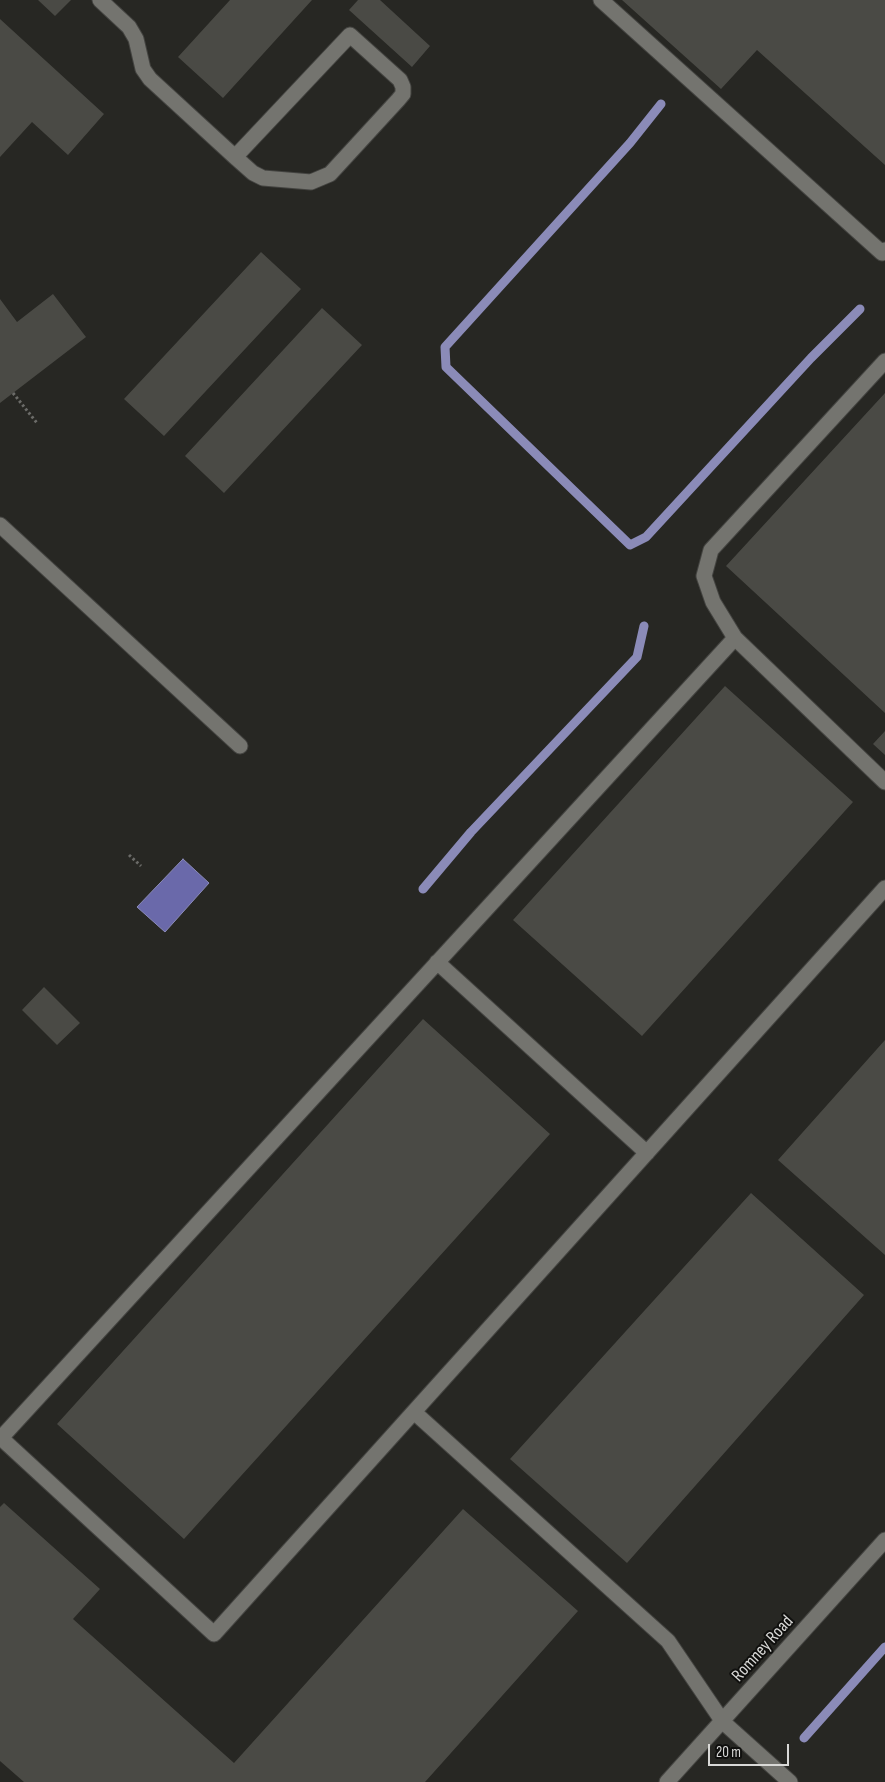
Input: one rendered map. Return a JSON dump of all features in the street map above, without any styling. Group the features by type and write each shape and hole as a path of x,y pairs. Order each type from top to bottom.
{"street":[{"path":"100,0 129,27 136,39 143,69 150,79 235,157 253,173 263,178 311,182 330,174 403,94 400,80 350,35 235,157"},
{"path":"601,0 882,253 885,250"},
{"path":"885,361 711,550 704,576 713,602 736,638 885,782"},
{"path":"0,525 240,746"},
{"path":"736,638 1,1438 214,1634 885,888"},
{"path":"437,962 648,1153"},
{"path":"414,1412 668,1641 723,1722 790,1782"},
{"name":"Romney Road","path":"667,1782 885,1540"}],"path":[{"path":"13,393 37,423"},
{"path":"129,855 141,866"}],"shaded area":[{"path":"183,859 209,883 165,932 137,907"}],"building":[{"path":"38,0 71,0 55,16"},
{"path":"230,0 312,0 223,98 178,57"},
{"path":"358,0 380,0 430,46 412,67 349,10"},
{"path":"622,0 885,0 885,165 757,50 721,89"},
{"path":"0,19 104,114 68,155 32,122 0,157"},
{"path":"261,252 301,289 164,436 124,399"},
{"path":"53,294 86,337 0,403 0,299 17,322"},
{"path":"322,308 362,345 224,493 185,456"},
{"path":"885,393 885,713 726,566"},
{"path":"725,686 853,802 642,1036 513,920"},
{"path":"885,731 885,755 873,744"},
{"path":"44,987 80,1023 57,1045 22,1010"},
{"path":"423,1019 550,1134 184,1539 57,1424"},
{"path":"885,1040 885,1255 778,1160"},
{"path":"751,1193 864,1295 627,1563 510,1459"},
{"path":"4,1503 100,1589 73,1619 234,1763 463,1509 578,1611 425,1782 24,1782 0,1761 0,1507"}],"waterway":[{"path":"661,104 630,143 445,347 446,367 630,545 646,537 811,358 860,309"},
{"path":"423,889 471,832 637,657 644,626"},
{"path":"804,1738 885,1647"}]}
